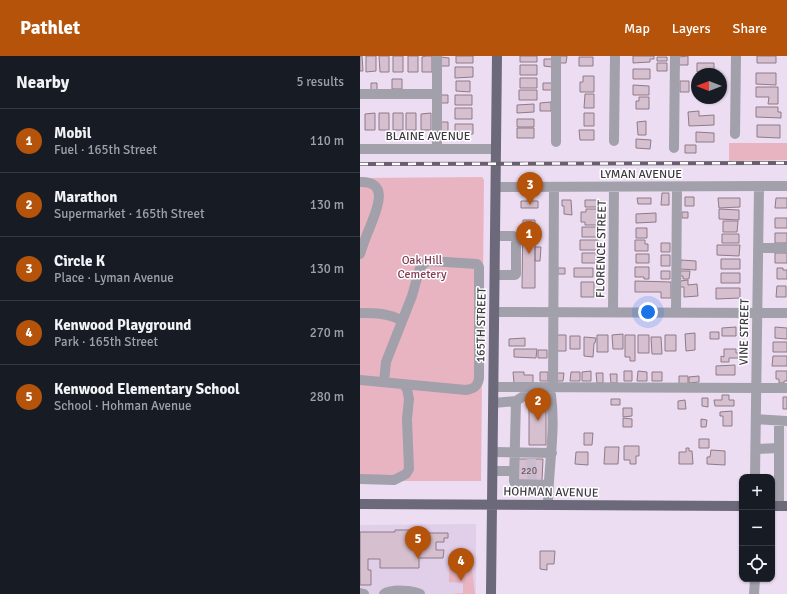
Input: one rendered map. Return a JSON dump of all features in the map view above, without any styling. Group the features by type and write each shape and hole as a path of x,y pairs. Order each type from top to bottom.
{"main road":[{"name":"165TH STREET","path":"491,594 498,56"},
{"name":"HOHMAN AVENUE","path":"360,504 739,506"}],"street":[{"path":"437,149 438,56"},
{"path":"556,56 556,142"},
{"path":"614,141 615,56"},
{"path":"674,148 675,56"},
{"path":"735,134 736,56"},
{"path":"360,94 437,94"},
{"name":"BLAINE AVENUE","path":"360,150 496,149"},
{"path":"360,182 372,184 376,188 380,198 360,254"},
{"name":"VINE STREET","path":"756,474 759,186"},
{"name":"LYMAN AVENUE","path":"496,187 787,186"},
{"path":"553,388 554,187"},
{"name":"FLORENCE STREET","path":"613,312 614,187"},
{"path":"676,312 677,187"},
{"path":"495,236 513,236 516,238 516,274 495,275"},
{"path":"758,248 787,248"},
{"path":"360,380 466,390 476,387 478,384 479,267 477,264 430,261 421,266 412,296 386,362 384,382"},
{"path":"495,312 787,313"},
{"path":"360,313 388,315 402,321"},
{"path":"360,479 394,480 406,474 409,461 409,399 407,389 404,384"},
{"path":"494,387 787,388"},
{"path":"494,403 516,401 527,394 545,393 551,395 552,453 548,485 548,505"},
{"path":"516,401 514,452 515,484 532,483 548,485"},
{"path":"756,419 783,421 779,448 779,506"},
{"path":"756,449 779,448"},
{"path":"493,452 514,452 531,456 552,453"},
{"path":"493,471 514,471"},
{"path":"754,582 754,594"},
{"path":"384,594 390,591 415,592 420,594"},
{"path":"360,593 364,594"}],"shaded area":[{"path":"476,524 476,594 360,594 360,525"}],"green space":[{"path":"729,143 787,143 787,160 729,161"},
{"name":"Oak Hill Cemetery","path":"482,177 484,180 481,481 360,481 360,178"},
{"path":"449,568 472,568 475,594 450,594 463,593 463,583 449,582"}],"building":[{"path":"360,56 362,56 363,71 360,71"},
{"path":"366,56 376,56 376,71 366,72"},
{"path":"379,56 389,56 389,72 380,72"},
{"path":"393,56 403,56 403,72 393,72"},
{"path":"408,56 418,56 418,72 408,72"},
{"path":"432,56 432,72 422,72 422,57"},
{"path":"456,56 473,56 473,63 456,63"},
{"path":"520,56 537,56 537,62 520,62"},
{"path":"558,56 567,56 566,63 558,63"},
{"path":"633,56 654,56 654,59 650,59 650,62 633,63"},
{"path":"688,56 688,65 679,65 679,57"},
{"path":"757,56 776,56 776,63 757,63"},
{"path":"441,57 449,58 449,66 441,66"},
{"path":"579,57 593,57 593,66 579,66"},
{"path":"657,57 667,57 667,61 657,61"},
{"path":"544,59 552,59 552,67 544,66"},
{"path":"657,63 667,63 667,71 657,71"},
{"path":"697,63 714,63 714,68 697,68"},
{"path":"520,65 537,65 537,75 520,75"},
{"path":"455,67 473,67 473,77 455,78"},
{"path":"633,69 650,69 650,79 633,79"},
{"path":"756,73 776,73 776,85 756,84"},
{"path":"583,76 594,76 594,92 580,92 580,82 583,82"},
{"path":"520,78 537,78 537,88 520,88"},
{"path":"392,79 402,79 402,89 392,89"},
{"path":"456,81 470,81 470,92 456,91"},
{"path":"680,81 689,81 689,92 680,92"},
{"path":"371,83 377,83 377,91 371,91"},
{"path":"543,83 552,83 552,90 543,90"},
{"path":"633,85 649,86 649,95 633,95"},
{"path":"756,87 778,87 778,104 768,104 769,97 756,97"},
{"path":"519,90 537,90 537,100 519,100"},
{"path":"585,94 594,94 594,108 584,108"},
{"path":"440,95 448,95 448,103 439,103"},
{"path":"455,95 472,95 472,105 455,105"},
{"path":"639,97 649,97 649,109 636,109 636,101 639,101"},
{"path":"551,102 551,111 540,111 540,103"},
{"path":"534,104 534,112 517,113 517,105"},
{"path":"756,107 778,107 778,112 781,112 781,118 756,117"},
{"path":"455,108 472,108 472,119 455,119"},
{"path":"699,111 699,116 714,115 714,125 689,126 688,112"},
{"path":"375,113 375,130 365,130 365,114"},
{"path":"379,113 389,113 389,130 379,130"},
{"path":"393,113 403,113 403,130 393,130"},
{"path":"406,113 416,113 416,130 406,130"},
{"path":"431,113 431,130 421,130 421,114"},
{"path":"584,113 594,113 594,126 584,126"},
{"path":"517,119 534,119 534,127 517,127"},
{"path":"646,121 646,135 638,135 637,122"},
{"path":"439,122 448,122 448,131 439,131"},
{"path":"455,124 473,124 473,134 455,134"},
{"path":"757,125 780,125 780,138 757,137"},
{"path":"517,128 534,128 534,138 517,138"},
{"path":"579,130 594,130 594,140 580,140"},
{"path":"696,132 714,133 714,142 696,142"},
{"path":"636,139 651,140 650,149 636,148"},
{"path":"685,145 696,145 696,153 685,153"},
{"path":"662,193 669,193 669,205 661,205"},
{"path":"685,197 694,197 694,206 685,206"},
{"path":"637,198 651,198 651,204 638,204"},
{"path":"718,198 740,198 740,207 719,208"},
{"path":"776,198 787,198 787,208 775,208"},
{"path":"562,200 571,200 572,215 564,214"},
{"path":"585,200 597,200 597,207 585,207"},
{"path":"521,201 538,201 538,208 521,208"},
{"path":"586,209 598,209 597,225 585,225 585,222 581,222 581,212 586,212"},
{"path":"719,209 739,210 739,220 719,219"},
{"path":"682,212 688,212 688,218 682,218"},
{"path":"656,213 656,222 636,223 636,214"},
{"path":"775,218 787,218 787,228 775,228"},
{"path":"523,220 535,220 535,288 522,288"},
{"path":"723,221 738,221 737,232 723,232"},
{"path":"582,227 598,227 598,237 582,237"},
{"path":"636,228 647,228 647,238 636,238"},
{"path":"775,233 787,233 787,243 775,243"},
{"path":"722,234 739,234 739,243 722,243"},
{"path":"580,240 598,240 597,250 580,250"},
{"path":"635,240 645,240 645,244 648,244 648,251 635,251"},
{"path":"661,243 670,243 670,252 661,252"},
{"path":"717,245 740,245 739,256 717,255"},
{"path":"535,247 541,247 540,261 535,261"},
{"path":"582,253 597,253 597,263 582,263"},
{"path":"775,253 787,253 787,263 775,263"},
{"path":"636,254 649,254 649,263 636,263"},
{"path":"661,255 670,255 670,266 661,266"},
{"path":"721,259 740,259 740,269 721,269"},
{"path":"681,260 696,261 696,270 680,269"},
{"path":"635,267 649,267 649,279 644,279 644,277 635,277"},
{"path":"558,268 565,268 565,274 558,274"},
{"path":"574,268 593,268 593,277 574,277"},
{"path":"777,268 787,270 787,279 777,279"},
{"path":"661,271 670,271 670,279 661,279"},
{"path":"680,271 690,271 689,279 683,279 683,276 680,276"},
{"path":"721,273 740,273 740,283 721,283"},
{"path":"688,280 688,285 697,284 698,296 684,297 684,287 680,287 680,281"},
{"path":"635,281 671,282 671,298 661,298 661,292 635,292"},
{"path":"581,282 594,282 594,297 581,297"},
{"path":"777,286 786,286 786,297 776,297"},
{"path":"716,288 740,288 740,298 716,299"},
{"path":"736,327 736,336 722,336 722,328"},
{"path":"775,327 787,328 787,339 775,338"},
{"path":"710,332 719,332 719,339 710,339"},
{"path":"695,333 695,350 686,351 685,334"},
{"path":"623,334 623,349 613,349 612,335"},
{"path":"556,335 566,335 566,351 556,351"},
{"path":"597,335 608,335 608,352 597,352"},
{"path":"625,335 635,335 635,361 630,361 630,357 625,357"},
{"path":"638,335 649,335 649,353 638,353"},
{"path":"665,335 676,335 676,351 665,351"},
{"path":"570,336 580,336 580,349 570,349"},
{"path":"584,337 596,338 593,357 584,356"},
{"path":"651,337 661,337 662,354 652,354"},
{"path":"525,338 525,346 509,346 509,339"},
{"path":"773,342 787,342 787,352 773,352"},
{"path":"514,349 537,349 536,358 514,357"},
{"path":"724,349 736,349 736,353 739,353 738,358 729,358 729,362 721,362 721,356 724,357"},
{"path":"538,350 547,350 547,358 538,358"},
{"path":"773,356 787,356 787,366 772,366"},
{"path":"735,365 735,375 716,375 716,366"},
{"path":"591,371 591,381 582,381 582,372"},
{"path":"624,371 632,371 632,381 624,381"},
{"path":"638,371 647,372 647,381 637,381"},
{"path":"776,371 787,371 787,381 784,381 784,383 779,383 779,379 776,379"},
{"path":"513,372 524,372 524,375 533,375 533,383 514,383"},
{"path":"540,372 548,372 548,381 540,381"},
{"path":"571,372 580,372 580,381 570,381"},
{"path":"652,372 662,372 662,381 652,381"},
{"path":"556,373 564,373 563,381 555,381"},
{"path":"596,373 603,373 603,383 597,383"},
{"path":"610,374 617,374 617,383 611,383"},
{"path":"679,376 688,376 688,384 679,384"},
{"path":"699,376 699,382 689,383 689,377"},
{"path":"722,395 729,395 729,400 734,400 734,406 715,406 714,400 722,400"},
{"path":"529,396 546,396 546,445 529,445"},
{"path":"783,397 787,397 787,409 783,409"},
{"path":"702,398 708,398 708,407 702,406"},
{"path":"611,399 620,399 620,405 611,405"},
{"path":"685,400 686,409 678,409 678,401"},
{"path":"623,408 632,408 632,416 623,417"},
{"path":"732,411 732,426 723,426 723,416 720,416 720,412"},
{"path":"623,418 632,419 632,427 623,427"},
{"path":"701,419 707,420 706,427 701,427"},
{"path":"584,433 593,433 592,445 584,445"},
{"path":"699,439 709,439 709,448 699,448"},
{"path":"624,446 639,446 639,456 636,456 636,464 630,464 630,460 624,460"},
{"path":"605,447 619,447 618,464 604,464"},
{"path":"686,448 689,448 689,451 692,451 693,464 679,464 679,452 686,452"},
{"path":"711,450 725,451 725,465 707,464 707,457 710,457"},
{"path":"576,452 588,452 588,465 575,464"},
{"path":"517,459 543,459 542,481 516,481"},
{"path":"395,530 419,530 419,533 448,533 448,538 444,538 444,542 436,542 436,550 444,550 443,558 419,558 419,568 380,568 380,559 368,559 368,570 371,570 371,585 360,585 360,532 395,532"},
{"path":"540,551 555,551 554,564 547,564 547,570 540,569"}],"tunnel":[{"path":"531,459 532,481"}],"railway":[{"path":"360,164 787,163"}],"place":[{"name":"Circle K","path":"530,205"},
{"name":"Mobil","path":"529,254"},
{"name":"Marathon","path":"538,421"},
{"name":"Kenwood Elementary School","path":"418,559"},
{"name":"Kenwood Playground","path":"461,581"}]}
